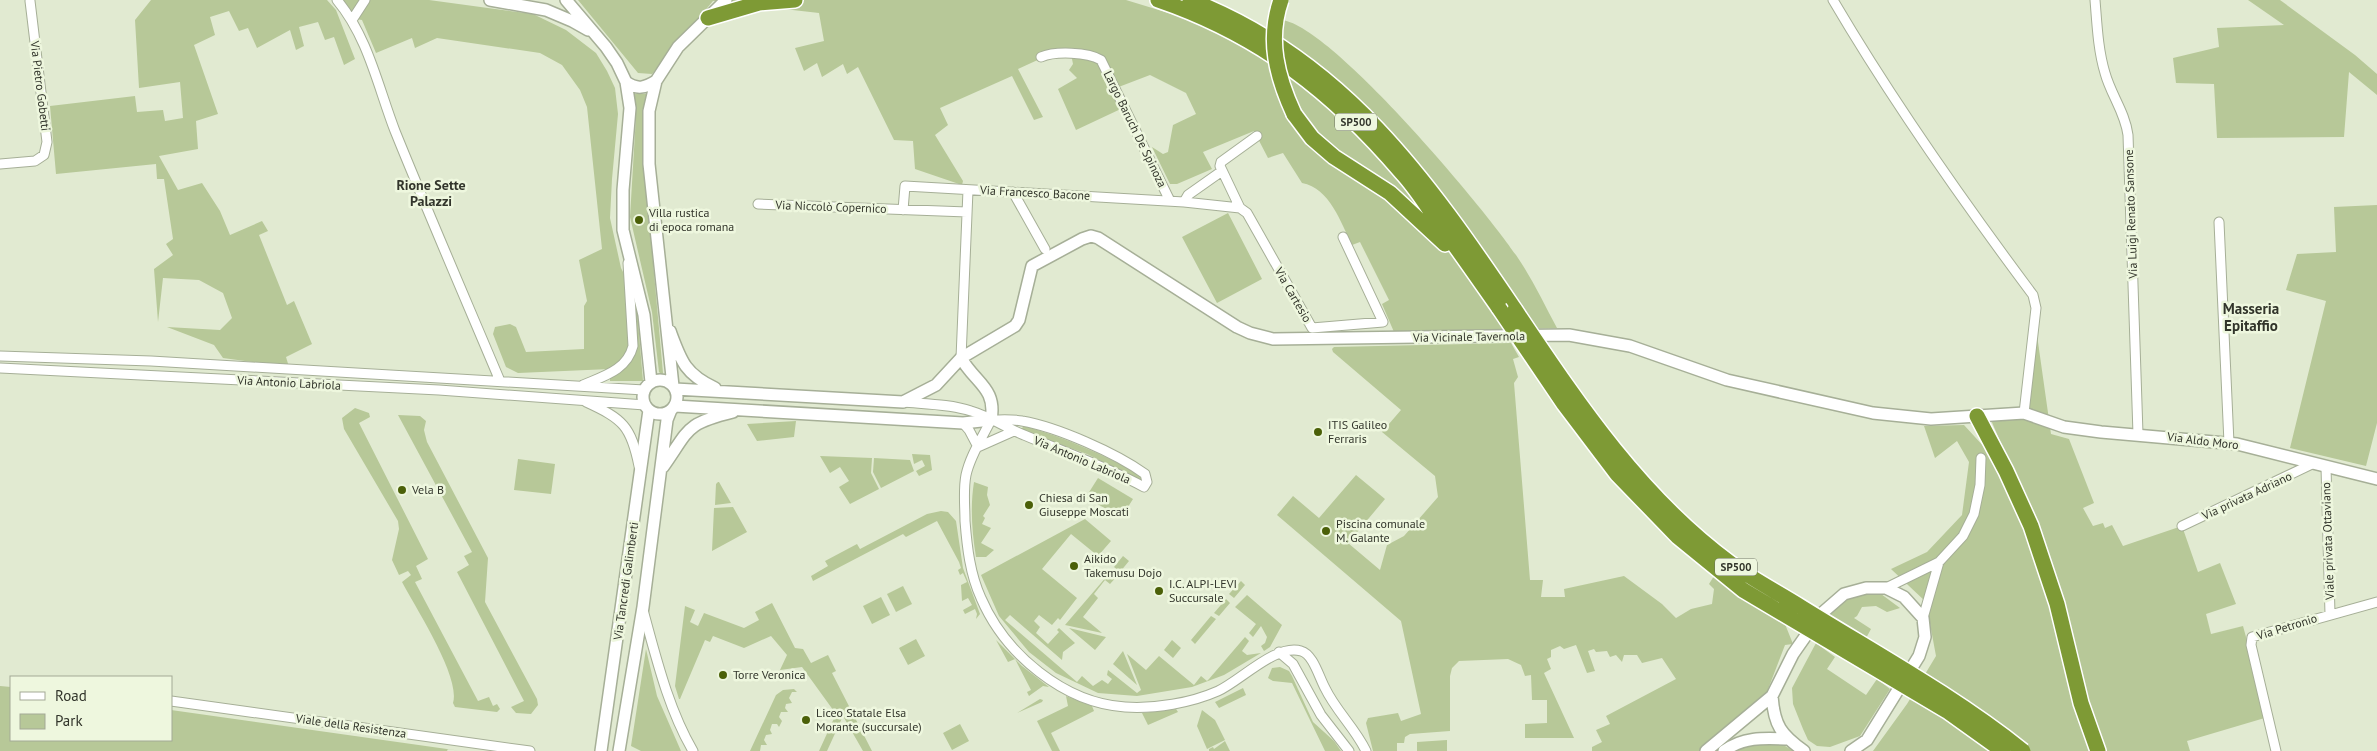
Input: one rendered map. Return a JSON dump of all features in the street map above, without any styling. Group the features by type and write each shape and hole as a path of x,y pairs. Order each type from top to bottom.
{"highway":[{"path":"708,18 759,3 795,0"},
{"name":"SP500","path":"1158,0 1200,17 1260,46 1285,62 1360,126 1404,174 1564,404 1616,474 1678,537 1743,590 1947,711 2002,751"},
{"name":"SP500","path":"1190,0 1245,24 1292,53 1369,118 1413,166 1471,246 1574,397 1627,465 1686,528 1730,563 1955,702 2023,751"},
{"path":"1281,0 1277,12 1274,39 1275,63 1281,87 1294,114 1312,138 1334,156 1390,193 1440,238 1461,263 1478,278"},
{"path":"1977,416 2006,471 2031,526 2057,604 2081,703 2098,751"}],"street":[{"name":"Via Pietro Gobetti","path":"0,164 35,161 44,155 47,142 30,0"},
{"path":"337,0 352,20 377,77 382,99 500,381"},
{"path":"352,20 365,0"},
{"path":"490,0 529,3 558,14 593,34"},
{"path":"566,0 617,63 626,82 630,108 630,130 622,208 627,251 644,318 648,386 643,399 647,408 660,414 673,408 677,400 666,320 647,134 649,111 656,81 678,47 726,0"},
{"path":"1833,0 1856,39 1929,149 2032,296 2036,308 2024,413"},
{"name":"Via Luigi Renato Sansone","path":"2095,0 2099,44 2105,74 2125,118 2128,135 2138,434"},
{"name":"Largo Baruch De Spinoza","path":"1041,57 1054,52 1094,56 1101,60 1170,201"},
{"path":"626,82 633,87 640,88 656,81"},
{"path":"1184,202 1188,195 1222,171 1221,162 1257,136"},
{"name":"Via Cartesio","path":"1222,171 1240,208 1247,213 1312,328 1384,322 1343,237"},
{"name":"Via Niccolò Copernico","path":"903,210 905,186 968,190"},
{"name":"Via Francesco Bacone","path":"961,358 968,190 1170,201 1240,208"},
{"path":"1013,192 1045,249"},
{"name":"Via Niccolò Copernico","path":"758,204 967,212"},
{"path":"2219,222 2229,443"},
{"name":"Via Vicinale Tavernola","path":"961,358 1018,324 1032,266 1091,236 1098,238 1237,328 1273,339 1569,335 1630,346 1727,380 1873,413 1931,418 2024,413 2055,424"},
{"name":"Via Antonio Labriola","path":"581,386 611,373 625,364 633,346 627,251"},
{"name":"Via Antonio Labriola","path":"666,320 687,370 695,378 720,391"},
{"name":"Via Antonio Labriola","path":"0,356 151,361 581,386 648,386"},
{"path":"903,402 936,385 961,358 990,394 993,409 991,420 966,474 964,497 966,539 975,582 988,612 1012,645 1026,660 1062,688 1100,703 1125,707 1189,701 1229,685 1279,652 1298,650 1309,656 1333,704 1357,733 1366,751"},
{"name":"Via Antonio Labriola","path":"0,368 439,390 578,399 647,408"},
{"path":"648,386 662,380 674,387"},
{"name":"Via Antonio Labriola","path":"673,408 745,408 963,423 991,420 1022,420 1060,432 1125,461 1145,474 1147,482 1144,487 1118,473 1014,431 991,420 970,410 903,402 674,387"},
{"name":"Via Antonio Labriola","path":"578,399 603,410 627,429 634,441 641,475"},
{"name":"Via Tancredi Galimberti","path":"601,751 641,475 647,408"},
{"name":"Via Tancredi Galimberti","path":"619,751 643,607 667,420 673,408"},
{"name":"Via Antonio Labriola","path":"662,469 681,437 694,424 708,418 745,408"},
{"path":"963,423 978,447"},
{"name":"Via Aldo Moro","path":"2055,424 2102,432 2229,443 2377,479"},
{"path":"978,447 1014,431"},
{"path":"1706,751 1772,696 1793,654 1821,614 1844,594 1866,588 1886,588 1939,562 1964,536 1974,514 1980,485 1981,458"},
{"name":"Via privata Adriano","path":"2182,526 2312,464"},
{"name":"Viale privata Ottaviano","path":"2326,467 2330,614"},
{"path":"1861,751 1920,656 1925,637 1922,618 1939,562"},
{"path":"1886,588 1904,597 1922,618"},
{"name":"Via Petronio","path":"2276,751 2251,640 2254,635 2377,602"},
{"name":"Via Tancredi Galimberti","path":"643,607 661,674 692,750"},
{"path":"1279,652 1293,664 1321,715 1349,751"},
{"path":"1772,696 1773,709 1778,725 1786,739 1804,751"},
{"name":"Viale della Resistenza","path":"172,701 530,751"},
{"path":"1724,751 1742,740 1786,739"},
{"path":"1852,751 1867,740"}],"green space":[{"path":"151,0 327,0 336,10 355,59 344,65 334,37 325,40 318,22 299,27 304,46 296,50 290,30 257,48 248,28 239,31 229,11 210,17 215,35 194,45 218,114 196,121 198,149 159,156 178,190 202,183 220,211 230,235 262,221 268,231 259,235 287,305 294,301 312,344 286,357 289,367 223,358 214,345 167,327 220,330 232,318 223,293 199,280 163,278 158,322 154,269 173,255 166,244 173,239 164,179 157,179 156,164 56,174 50,106 135,96 137,112 163,110 165,121 183,118 180,82 139,88 135,20"},
{"path":"336,0 429,0 533,14 566,30 596,53 615,88 618,114 610,218 621,268 636,298 643,381 610,381 610,369 518,373 506,367 493,334 495,327 510,324 516,327 526,352 584,349 584,306 587,301 579,260 602,249 587,107 580,90 562,65 540,53 437,38 415,48 412,38 376,53 362,20 350,18"},
{"path":"578,0 1126,0 1221,29 1268,57 1280,20 1302,28 1333,51 1368,83 1441,161 1516,255 1557,328 1394,332 1382,304 1389,300 1360,242 1352,245 1339,217 1327,199 1312,186 1302,183 1283,153 1268,158 1254,131 1203,152 1212,169 1177,184 1170,184 1152,147 1163,154 1168,152 1173,125 1196,114 1186,93 1150,75 1116,88 1125,107 1076,130 1058,89 1077,78 1069,70 1073,64 1071,54 1055,52 1018,69 1043,117 1034,120 1012,76 940,108 948,125 935,135 963,181 962,185 915,169 913,141 894,140 858,67 847,74 843,64 822,77 817,63 804,71 795,48 824,41 819,13 713,1 652,74 638,73"},
{"path":"2248,0 2280,0 2355,55 2377,74 2377,95 2349,72 2344,137 2217,138 2214,84 2176,83 2173,58 2219,47 2217,28 2284,25"},
{"path":"634,94 647,94 642,112 642,140 662,375 659,372 652,312 630,217 636,116"},
{"path":"2377,205 2377,423 2366,466 2290,448 2326,301 2286,290 2297,254 2336,252 2334,207"},
{"path":"1228,213 1262,279 1217,303 1182,237"},
{"path":"2037,335 2051,434 2069,439 2094,503 2083,508 2093,526 2103,523 2105,528 2112,525 2123,546 2182,526 2198,572 2220,563 2236,604 2206,614 2211,634 2243,626 2268,717 2187,741 2190,751 1873,751 1907,704 1936,656 1926,602 1891,569 1927,552 1962,515 1969,462 1957,441 1935,458 1924,426 1964,425 1997,461 2006,455 1991,420 2019,417"},
{"path":"1511,343 1519,357 1513,359 1518,377 1514,383 1530,580 1543,580 1541,597 1565,597 1564,589 1624,576 1662,604 1676,618 1691,609 1712,604 1714,589 1709,584 1714,576 1785,624 1793,644 1785,645 1767,692 1745,716 1701,751 1592,751 1592,747 1602,742 1596,730 1610,724 1606,716 1676,679 1662,658 1642,663 1637,655 1624,655 1622,662 1616,655 1610,657 1607,651 1596,652 1594,649 1588,651 1595,671 1587,673 1576,645 1564,649 1560,646 1551,650 1551,657 1547,659 1551,669 1544,673 1574,738 1525,738 1525,724 1547,723 1547,700 1532,700 1531,675 1525,676 1521,665 1508,659 1459,661 1452,668 1450,676 1450,731 1410,734 1405,737 1404,743 1397,743 1397,751 1373,751 1366,723 1368,718 1398,713 1401,721 1421,714 1401,621 1277,515 1293,496 1319,518 1356,475 1385,499 1348,543 1380,570 1387,545 1404,536 1438,497 1435,476 1382,432 1401,410 1333,352 1332,349 1334,347"},
{"path":"355,408 369,413 370,417 359,423 428,559 416,566 422,579 415,582 478,701 489,697 493,706 497,704 500,709 497,712 455,707 453,703 454,691 444,660 402,582 411,575 408,571 399,575 392,560 399,529 398,521 344,429 342,418"},
{"path":"398,415 420,416 426,421 424,430 427,442 488,558 485,602 537,699 538,705 531,714 516,713 511,707 524,701 457,572 469,565 464,556 472,552"},
{"path":"796,421 794,437 757,441 747,424"},
{"path":"1024,426 1084,447 1141,475 1142,478 1139,480 1087,454 1028,433 1021,429"},
{"path":"912,454 930,455 932,470 919,476 916,471 925,466 922,460 914,464"},
{"path":"820,456 872,458 871,473 879,489 850,504 839,487 849,481 840,467 830,473"},
{"path":"874,458 910,460 914,471 881,488 873,472"},
{"path":"518,459 555,464 551,494 514,490"},
{"path":"1098,478 1133,499 1121,518 1086,497"},
{"path":"718,482 731,503 715,505 716,484"},
{"path":"974,482 988,487 987,495 990,505 983,516 985,518 982,524 991,528 981,543 994,550 986,557 976,557 972,520"},
{"path":"733,507 747,532 712,551 714,508"},
{"path":"941,511 948,512 956,521 963,568 980,614 976,619 975,609 965,614 963,610 972,605 968,598 962,601 961,585 967,582 963,573 960,575 958,570 961,568 959,562 937,521 906,537 903,534 813,581 811,576 828,566 825,561 857,544 860,549 927,514"},
{"path":"1085,519 1111,541 1098,556 1071,534 1042,569 1077,598 1060,620 1058,618 1052,625 1039,615 1034,621 1040,627 1036,633 1048,644 1059,632 1057,630 1059,628 1075,643 1063,652 1062,660 1010,615 1005,620 1077,682 1082,676 1093,686 1102,680 1108,684 1112,679 1107,675 1108,670 1137,693 1141,690 1127,654 1146,670 1159,656 1194,685 1201,676 1207,681 1245,637 1249,641 1242,651 1247,655 1261,653 1224,675 1192,687 1137,696 1098,693 1056,673 1029,652 999,616 981,575"},
{"path":"1123,556 1129,561 1120,572 1114,567"},
{"path":"1113,569 1119,574 1110,584 1105,580 1094,594 1098,598 1083,617 1102,633 1065,625"},
{"path":"1241,581 1245,585 1234,598 1229,594"},
{"path":"903,586 912,604 896,612 887,594"},
{"path":"1860,593 1881,594 1900,608 1887,612 1876,606 1862,607 1854,618 1871,629 1865,640 1825,616 1839,603"},
{"path":"1247,595 1282,625 1270,647 1264,651 1261,646 1265,643 1267,637 1261,626 1253,637 1249,633 1256,624 1235,607"},
{"path":"881,597 890,615 872,624 863,606"},
{"path":"1226,599 1230,603 1219,616 1214,613"},
{"path":"772,603 795,648 803,649 811,663 828,655 836,671 832,673 872,751 863,751 843,716 827,751 819,751 836,714 802,667 780,670 787,655 771,636 744,648 713,636 710,642 705,640 679,699 675,686 685,606 695,610 690,622 698,626 704,613 744,628 759,620 755,612"},
{"path":"1211,616 1216,619 1195,644 1191,640"},
{"path":"1069,628 1106,637 1095,650"},
{"path":"916,639 925,656 908,665 899,648"},
{"path":"996,640 1015,659 1008,662"},
{"path":"1172,640 1181,648 1173,658 1164,650"},
{"path":"1816,643 1835,657 1827,669 1866,695 1877,679 1890,689 1860,736 1830,747 1817,746 1808,740 1793,704 1792,688"},
{"path":"646,649 657,696 681,751 641,751 631,746"},
{"path":"1123,651 1137,685 1113,664"},
{"path":"1015,659 1049,687 1043,686 1029,696 1027,692 1031,690"},
{"path":"1280,667 1289,671 1292,676 1313,722 1334,741 1341,751 1325,751 1292,683 1273,681 1268,678 1272,668"},
{"path":"0,686 10,687 10,741 172,741 172,710 448,749 447,751 0,751"},
{"path":"1243,688 1246,695 1219,708 1215,702"},
{"path":"794,689 797,692 792,692 789,698 792,703 786,704 785,708 788,712 781,712 779,717 782,721 779,727 777,724 772,724 770,730 772,734 766,735 764,740 767,745 761,745 760,751 750,751 776,695 783,690"},
{"path":"1066,696 1092,706 1094,711 1051,733 1060,751 1052,751 1037,721 1068,706"},
{"path":"1040,699 1043,700 1042,702 1017,713"},
{"path":"1176,709 1178,712 1148,725 1142,713"},
{"path":"1202,710 1215,720 1225,740 1207,749 1197,726"},
{"path":"960,724 969,741 952,750 943,733"},
{"path":"1447,740 1447,751 1417,751 1417,742"},
{"path":"1225,741 1230,751 1209,751 1209,749 1213,747 1214,749"},
{"path":"1762,743 1782,744 1793,751 1734,751 1740,746"}],"place":[{"name":"Villa rustica di epoca romana","path":"639,220"},
{"name":"ITIS Galileo Ferraris","path":"1318,432"},
{"name":"Vela B","path":"402,490"},
{"name":"Chiesa di San Giuseppe Moscati","path":"1029,505"},
{"name":"Piscina comunale M. Galante","path":"1326,531"},
{"name":"Aikido Takemusu Dojo","path":"1074,566"},
{"name":"I.C. ALPI-LEVI Succursale","path":"1159,591"},
{"name":"Torre Veronica","path":"723,675"},
{"name":"Liceo Statale Elsa Morante (succursale)","path":"806,720"}],"district":[{"name":"Rione Sette Palazzi","path":"431,194"},
{"name":"Masseria Epitaffio","path":"2251,318"}]}
